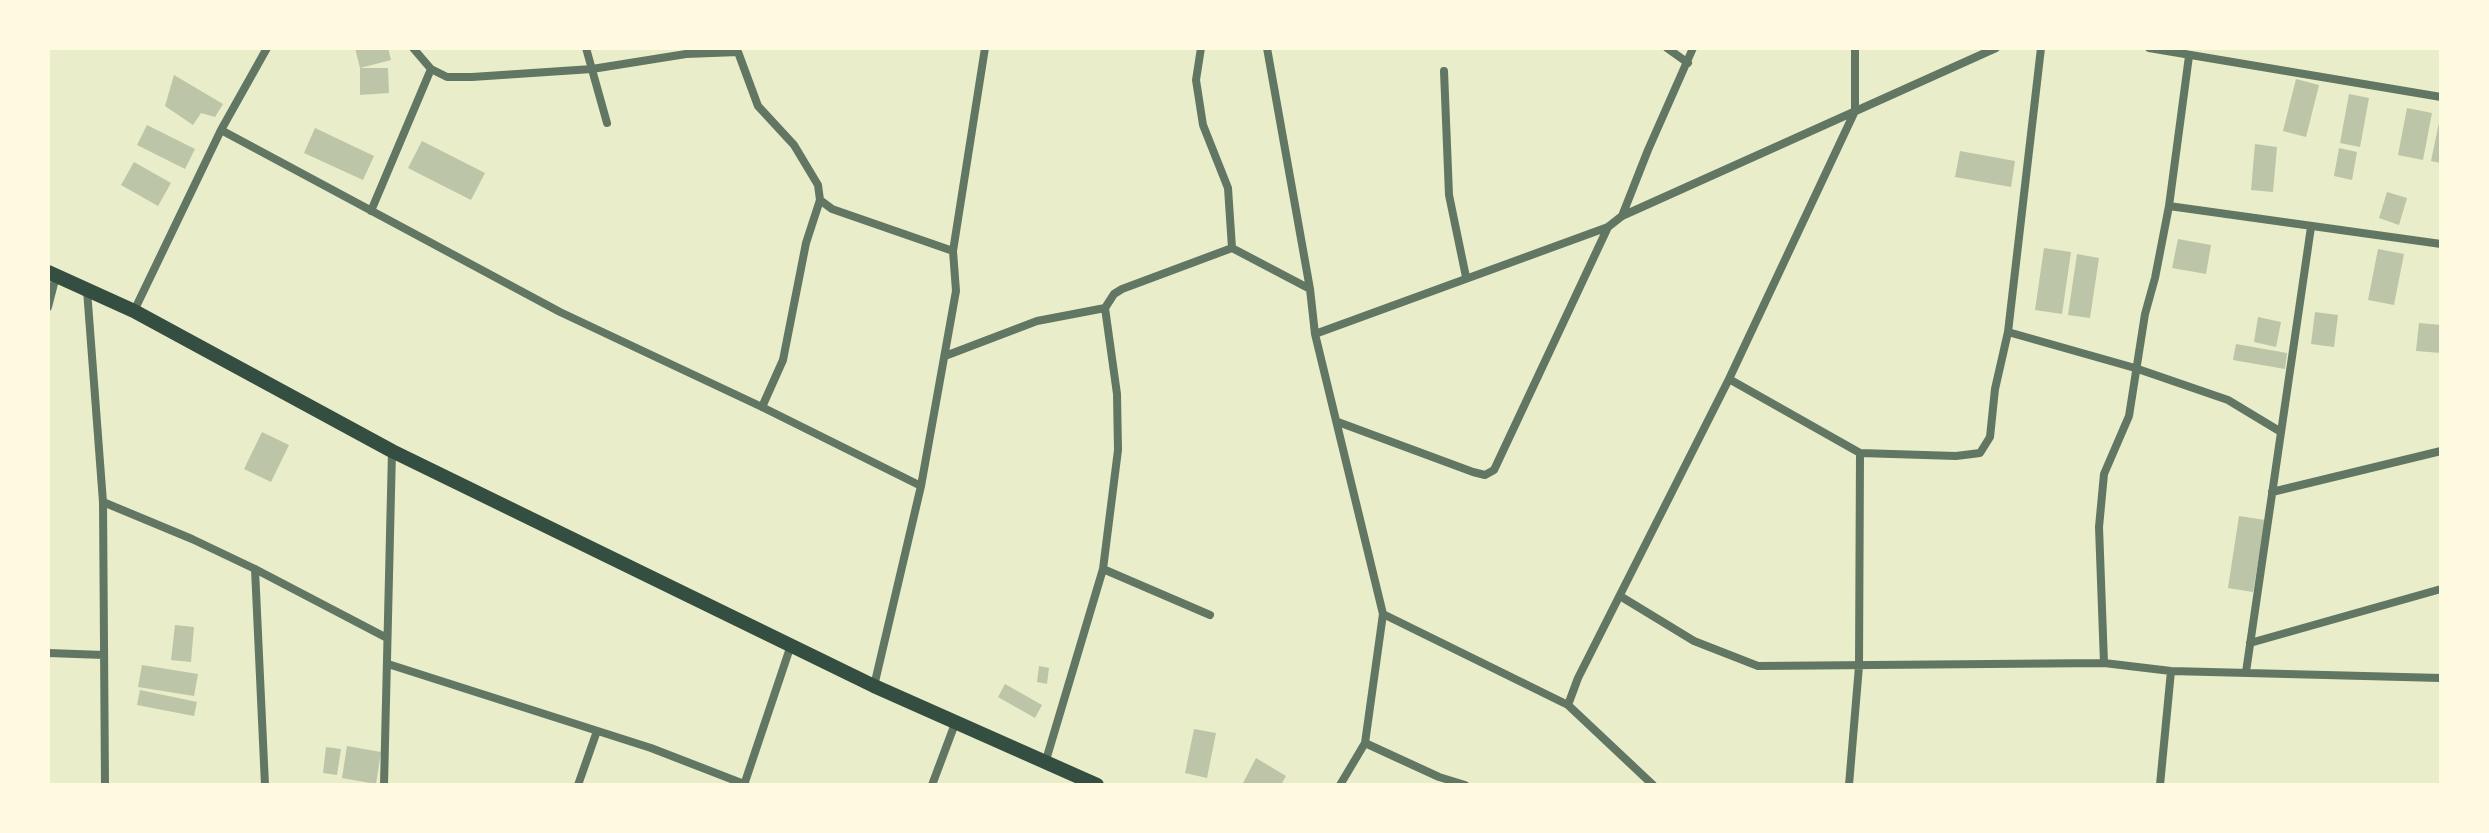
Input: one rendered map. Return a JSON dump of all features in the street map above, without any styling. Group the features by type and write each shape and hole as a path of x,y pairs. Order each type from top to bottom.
{"main road":[{"path":"52,274 134,311 392,451 874,686 1097,785"}],"street":[{"path":"134,311 221,130 267,48"},
{"path":"413,48 431,69 447,77 592,69 686,54 738,50 758,106 794,145 818,185 820,200 806,243 783,360 762,407"},
{"path":"586,48 607,123"},
{"path":"874,686 921,486 945,356 956,291 953,251 985,48"},
{"path":"1201,48 1196,80 1203,125 1228,188 1232,248"},
{"path":"1267,48 1310,289 1315,334 1383,614 1365,743 1340,785"},
{"path":"1667,48 1688,63"},
{"path":"1622,216 1693,48"},
{"path":"1568,705 1578,678 1729,379 1855,111 1855,48"},
{"path":"1315,334 1608,227 1622,216 1996,48"},
{"path":"1729,379 1860,453 1956,456 1980,453 1990,437 1995,389 2008,332 2041,48"},
{"path":"2149,48 2441,97"},
{"path":"2104,663 2099,527 2104,474 2129,416 2135,368 2169,206 2189,56"},
{"path":"371,211 431,69"},
{"path":"1444,71 1449,195 1466,277"},
{"path":"221,130 560,312 921,486"},
{"path":"820,200 832,209 953,251"},
{"path":"2169,206 2441,244"},
{"path":"1338,422 1473,472 1485,475 1494,470 1608,227"},
{"path":"2246,672 2311,227"},
{"path":"1046,760 1103,569 1118,450 1117,394 1105,308 1114,294 1122,289 1232,248 1310,289"},
{"path":"48,307 52,274"},
{"path":"87,290 103,502 105,785"},
{"path":"945,356 1037,321 1105,308"},
{"path":"2008,332 2135,368 2228,400 2281,432"},
{"path":"384,785 392,451"},
{"path":"2272,492 2441,451"},
{"path":"1849,785 1859,666 1860,453"},
{"path":"103,502 255,569 387,638"},
{"path":"255,569 265,785"},
{"path":"1103,569 1210,615"},
{"path":"2250,643 2441,589"},
{"path":"1620,596 1694,641 1758,666 2104,663 2171,671 2441,678"},
{"path":"1383,614 1568,705 1653,785"},
{"path":"388,664 673,756 744,784 791,645"},
{"path":"48,653 104,655"},
{"path":"2160,785 2171,671"},
{"path":"932,785 957,721"},
{"path":"578,785 597,731"},
{"path":"1365,743 1439,777 1465,785"}],"building":[{"path":"355,48 388,48 391,60 360,68"},
{"path":"360,68 388,68 389,93 360,95"},
{"path":"174,75 223,104 215,117 201,113 193,125 165,106"},
{"path":"2296,79 2319,85 2306,137 2283,131"},
{"path":"2349,94 2369,98 2360,147 2340,143"},
{"path":"2407,108 2432,113 2423,160 2398,155"},
{"path":"2441,118 2441,163 2431,161"},
{"path":"147,125 195,149 185,169 137,145"},
{"path":"315,128 374,156 363,180 304,153"},
{"path":"422,141 485,173 471,200 408,168"},
{"path":"2255,144 2277,147 2273,192 2251,190"},
{"path":"2339,148 2357,152 2352,180 2334,176"},
{"path":"1960,151 2015,161 2011,187 1955,177"},
{"path":"134,162 171,183 158,206 121,185"},
{"path":"2387,192 2407,198 2399,225 2379,218"},
{"path":"2178,239 2211,245 2206,274 2172,268"},
{"path":"2044,248 2071,252 2062,314 2035,310"},
{"path":"2378,249 2404,254 2394,305 2368,300"},
{"path":"2077,254 2099,258 2090,318 2068,315"},
{"path":"2315,312 2338,315 2334,347 2311,344"},
{"path":"2258,317 2281,322 2276,347 2254,342"},
{"path":"2419,323 2441,325 2441,353 2416,351"},
{"path":"2236,344 2287,353 2285,369 2233,360"},
{"path":"262,432 289,445 271,482 244,469"},
{"path":"2239,516 2265,520 2253,592 2228,588"},
{"path":"175,625 194,627 191,662 171,660"},
{"path":"142,665 198,674 194,696 138,687"},
{"path":"1039,666 1049,668 1047,684 1037,682"},
{"path":"1005,684 1042,705 1035,718 998,697"},
{"path":"140,690 197,702 194,716 137,705"},
{"path":"1194,729 1216,733 1207,778 1185,773"},
{"path":"347,746 381,752 376,784 342,778"},
{"path":"326,747 341,749 337,775 323,773"},
{"path":"1256,758 1286,776 1281,785 1242,785"}]}
